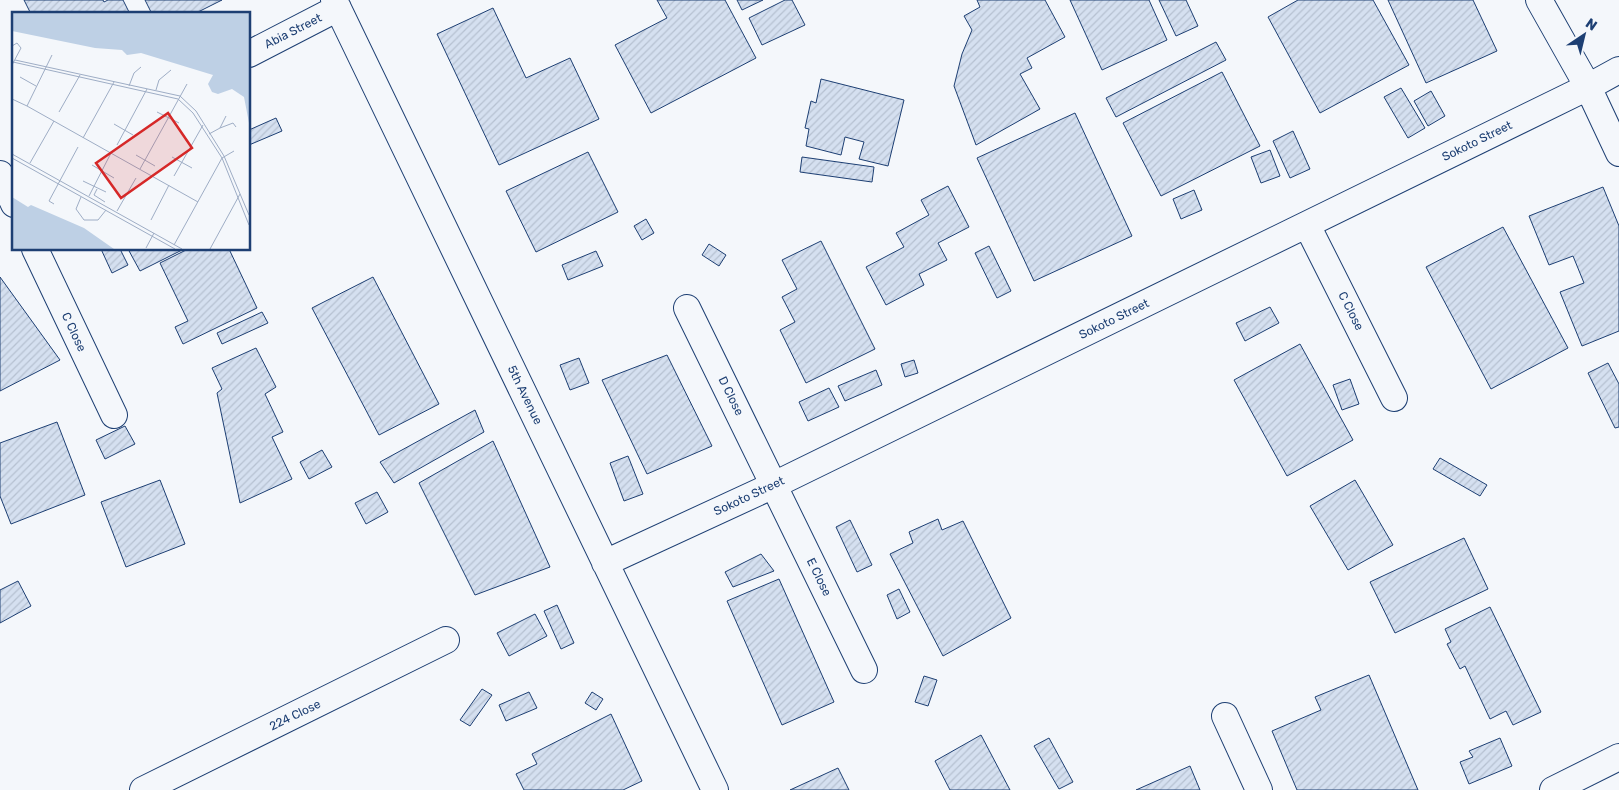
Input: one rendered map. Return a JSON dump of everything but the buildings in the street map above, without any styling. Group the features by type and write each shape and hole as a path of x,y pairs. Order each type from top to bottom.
{"street":[{"path":"1539,0 1588,87 1619,153"},
{"name":"Abia Street","path":"250,53 336,4"},
{"name":"5th Avenue","path":"336,4 715,790"},
{"name":"Sokoto Street","path":"606,562 774,485 1588,87 1619,70"},
{"path":"4,177 12,199"},
{"name":"C Close","path":"1307,224 1394,398"},
{"name":"C Close","path":"35,250 114,416"},
{"name":"D Close","path":"687,308 774,485"},
{"name":"E Close","path":"774,485 864,670"},
{"name":"224 Close","path":"143,790 446,640"},
{"path":"1225,716 1259,790"},
{"path":"1554,790 1583,784 1619,758"}]}
